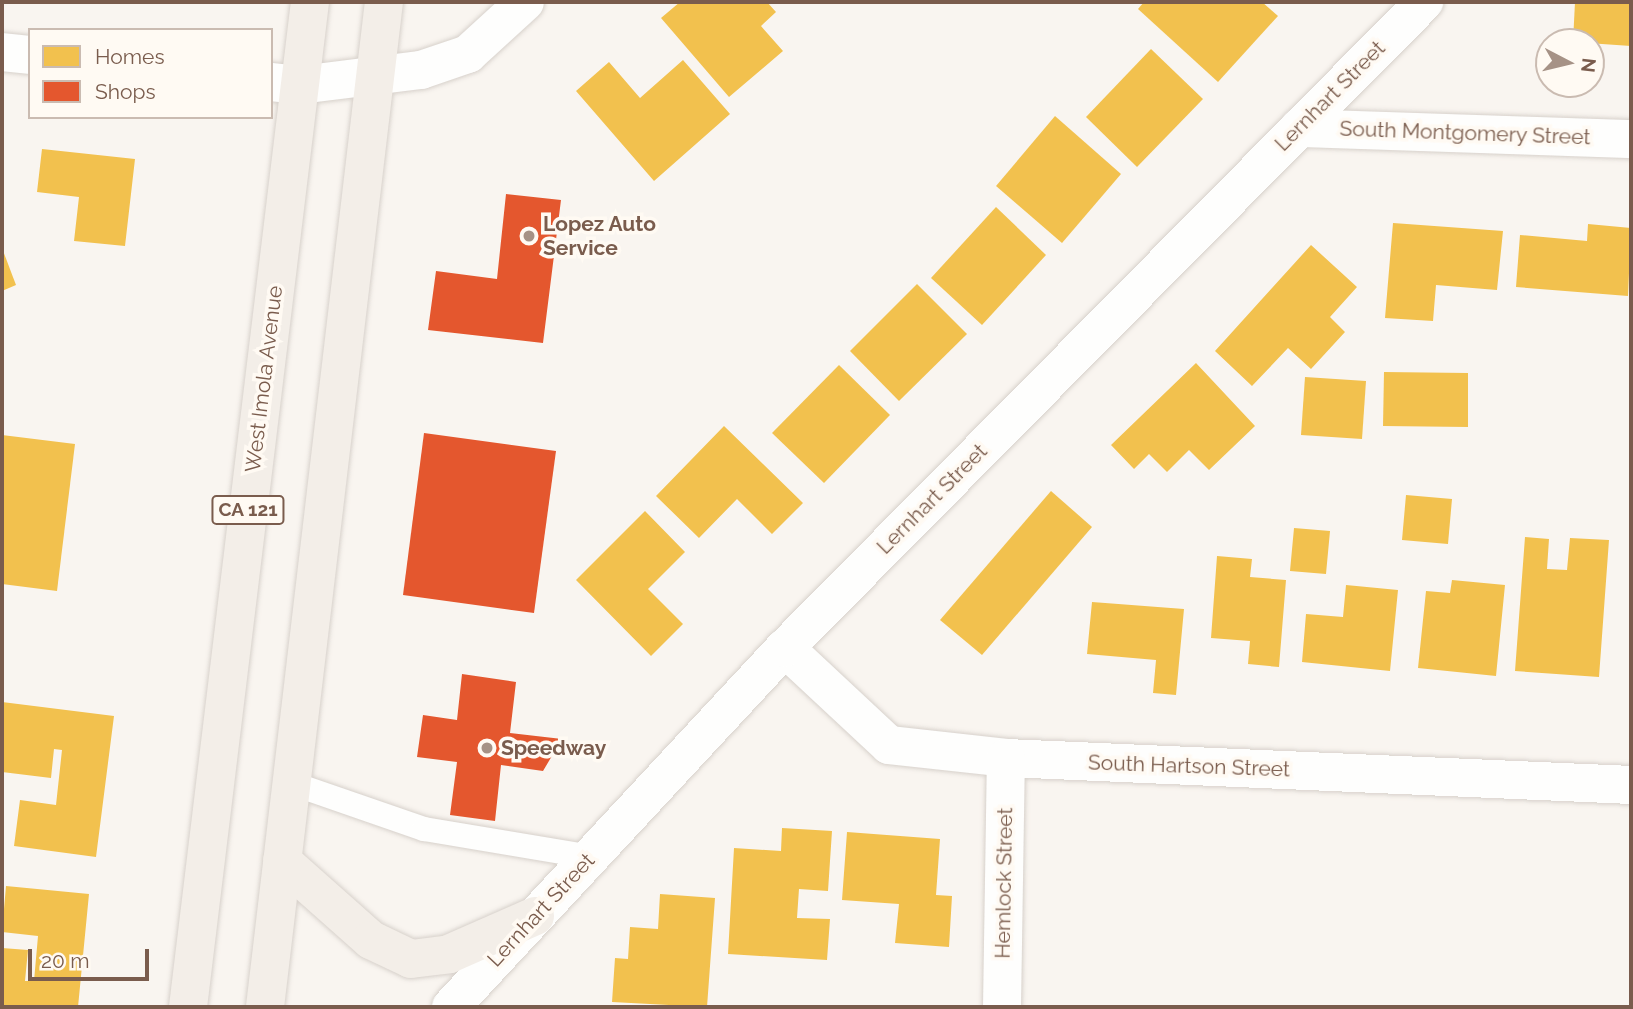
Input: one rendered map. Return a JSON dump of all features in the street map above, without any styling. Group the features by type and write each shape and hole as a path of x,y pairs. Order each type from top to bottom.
{"main road":[{"name":"West Imola Avenue","path":"188,1007 286,83 310,2"},
{"path":"265,1007 384,2"},
{"path":"282,861 371,940 411,959 449,954 535,916"}],"street":[{"path":"286,83 376,76 468,54 525,2"},
{"name":"Lernhart Street","path":"451,1007 785,648 1424,2"},
{"path":"2,52 28,55"},
{"name":"South Montgomery Street","path":"1298,128 1631,139"},
{"name":"South Hartson Street","path":"785,648 889,745 1006,758 1631,785"},
{"name":"Hemlock Street","path":"1002,1007 1006,758"}],"lane":[{"path":"291,783 424,829 591,857"}],"building: Homes":[{"path":"680,2 767,2 776,12 761,26 783,51 729,97 661,18"},
{"path":"1144,2 1262,2 1278,16 1218,82 1138,9"},
{"path":"1575,2 1631,2 1631,46 1605,44 1605,28 1574,28"},
{"path":"1151,49 1203,99 1137,167 1086,117"},
{"path":"683,60 730,114 654,181 576,91 609,62 640,98"},
{"path":"1055,116 1121,174 1062,243 996,186"},
{"path":"42,149 135,159 125,246 74,241 79,197 37,192"},
{"path":"996,207 1046,255 982,325 931,278"},
{"path":"1393,223 1503,231 1497,290 1436,285 1433,321 1385,318"},
{"path":"1588,224 1631,228 1628,296 1516,287 1520,235 1587,241"},
{"path":"1311,245 1357,287 1330,317 1345,332 1311,369 1288,348 1252,386 1215,351"},
{"path":"2,248 16,285 2,291"},
{"path":"917,284 967,334 899,401 850,351"},
{"path":"1196,363 1255,426 1209,470 1189,450 1167,472 1149,454 1134,469 1111,445"},
{"path":"839,365 890,415 824,483 772,433"},
{"path":"1384,372 1468,373 1468,427 1383,426"},
{"path":"1305,377 1366,381 1362,439 1301,435"},
{"path":"724,426 803,503 772,534 737,499 699,538 656,496"},
{"path":"2,435 75,444 57,591 2,584"},
{"path":"1051,491 1092,527 982,655 940,620"},
{"path":"1406,495 1452,499 1448,544 1402,540"},
{"path":"645,511 685,552 648,589 683,624 651,656 576,580"},
{"path":"1294,528 1330,531 1326,574 1290,571"},
{"path":"1525,537 1549,539 1547,569 1567,570 1570,538 1609,540 1599,677 1515,671"},
{"path":"1217,556 1252,559 1250,577 1286,580 1279,667 1248,664 1250,641 1211,638"},
{"path":"1452,580 1505,585 1496,676 1418,668 1426,591 1450,593"},
{"path":"1346,585 1398,590 1390,671 1302,662 1306,614 1343,617"},
{"path":"1092,602 1184,609 1176,695 1153,693 1156,660 1087,654"},
{"path":"2,702 114,716 96,857 14,846 20,800 56,805 62,750 54,749 51,778 2,772"},
{"path":"782,828 832,831 828,891 799,889 797,918 830,919 827,960 728,954 734,848 781,851"},
{"path":"847,832 940,839 936,895 952,896 949,947 895,943 899,904 842,900"},
{"path":"6,886 89,894 78,1007 2,1007 2,948 28,950 25,981 34,981 38,936 2,932"},
{"path":"660,894 715,898 707,1007 612,1002 615,958 628,959 630,927 658,929"}],"building: Shops":[{"name":"Lopez Auto Service","path":"506,194 561,200 543,343 428,330 436,271 497,279"},
{"path":"424,433 556,451 534,613 403,595"},
{"name":"Speedway","path":"462,674 516,682 510,733 562,739 543,771 501,765 495,821 450,815 457,762 417,757 423,715 457,720"}],"place":[{"name":"Lopez Auto Service","path":"529,236"},
{"name":"Speedway","path":"487,748"}]}
